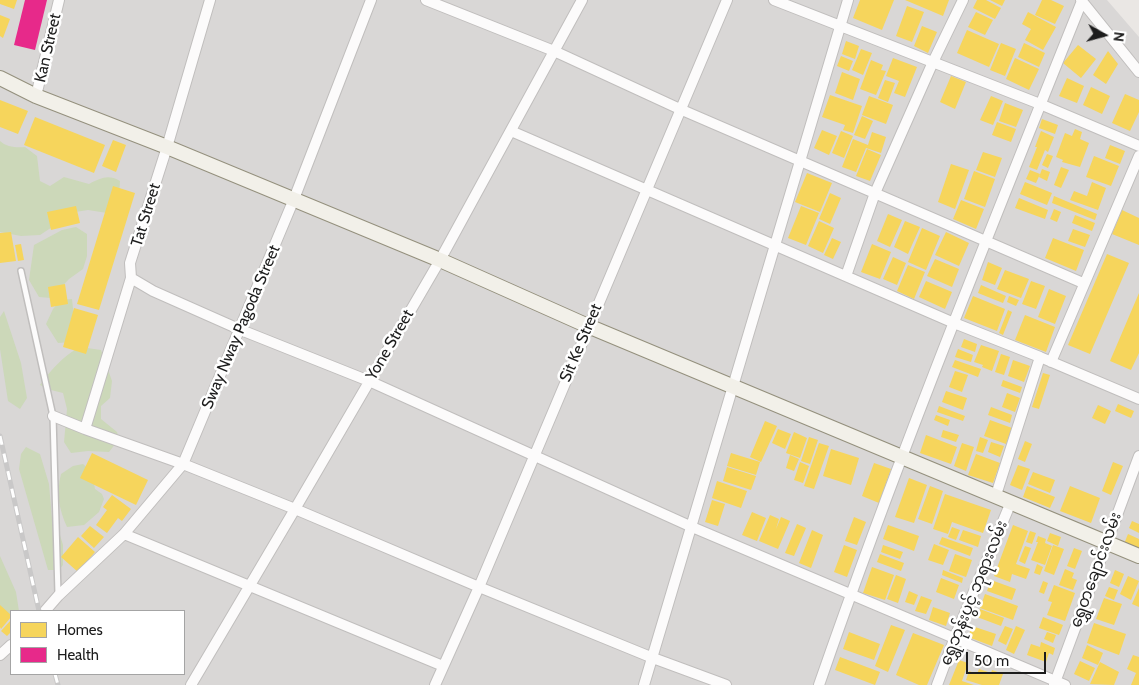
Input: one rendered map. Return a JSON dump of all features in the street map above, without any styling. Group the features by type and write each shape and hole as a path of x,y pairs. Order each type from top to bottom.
{"street":[{"name":"Kan Street","path":"36,96 59,0"},
{"name":"Tat Street","path":"85,429 131,278 130,263 167,147 210,0"},
{"name":"Sway Nway Pagoda Street","path":"46,610 58,596 124,534 184,464 294,199 371,0"},
{"path":"426,0 554,51 682,110 1084,283"},
{"name":"Yone Street","path":"191,685 440,260 582,0"},
{"name":"Sit Ke Street","path":"435,685 479,587 727,0"},
{"path":"774,0 1040,104 1139,146"},
{"path":"644,685 848,0"},
{"path":"846,276 875,193 933,62 963,0"},
{"path":"819,685 902,457 1082,0 1139,72"},
{"path":"0,78 36,96 294,199 440,260 732,387 1107,541 1139,556"},
{"path":"511,131 954,323 1040,357 1139,400"},
{"path":"1051,362 1139,156"},
{"path":"131,278 153,291 241,330 369,381 692,527 955,637 1054,683 1065,685"},
{"path":"996,495 1040,357"},
{"path":"54,416 184,464 653,658 726,685"},
{"name":"ရွှေတချောင်းလမ်း","path":"1054,683 1139,456"},
{"name":"ရွှေဘုန်းပွင့် ဘုရားလမ်း","path":"937,685 1011,502"},
{"path":"124,534 443,666"},
{"path":"0,655 10,646"}],"lane":[{"path":"21,271 54,416 58,596"}],"shaded area":[{"path":"0,0 1107,0 1139,37 1139,685 0,685"}],"green space":[{"path":"0,141 12,147 25,147 37,156 40,181 50,186 64,177 89,184 108,177 120,181 119,194 107,213 88,210 75,212 40,235 21,236 0,232"},
{"path":"76,227 87,234 87,256 83,269 69,279 51,298 39,297 29,280 34,245 62,230"},
{"path":"72,299 74,318 71,342 58,343 46,324 53,309 61,300"},
{"path":"4,311 21,363 27,398 20,409 8,401 0,349 0,317"},
{"path":"80,347 101,350 112,381 110,398 101,406 101,419 117,432 119,439 109,452 88,451 71,453 64,442 67,409 63,393 40,385 58,363"},
{"path":"26,447 40,454 49,484 52,519 63,545 63,565 59,570 48,570 19,469 21,454"},
{"path":"83,464 92,472 95,489 102,494 104,499 99,512 84,525 67,527 59,501 61,474 73,466"},
{"path":"0,556 16,592 19,610 10,610 10,617 0,612"}],"building: Homes":[{"path":"0,0 17,0 14,9 0,4"},
{"path":"860,0 894,0 882,30 853,18"},
{"path":"905,0 949,0 943,16"},
{"path":"977,0 986,0 1001,8 995,19 973,8"},
{"path":"990,0 1005,0 1002,6"},
{"path":"1042,0 1051,0 1064,6 1055,24 1035,15"},
{"path":"907,6 924,12 912,42 896,36"},
{"path":"976,12 993,20 985,35 968,27"},
{"path":"1028,12 1056,27 1043,50 1025,40 1031,29 1022,24"},
{"path":"0,15 10,19 3,38 0,36"},
{"path":"922,26 937,32 928,53 914,46"},
{"path":"967,30 999,44 989,67 957,53"},
{"path":"846,41 859,46 855,59 842,54"},
{"path":"1001,43 1016,49 1005,76 990,70"},
{"path":"1024,43 1045,53 1039,67 1018,57"},
{"path":"1078,45 1096,59 1081,78 1063,63"},
{"path":"861,49 872,53 863,75 852,70"},
{"path":"1108,51 1118,64 1106,84 1093,75"},
{"path":"841,56 853,61 849,71 837,66"},
{"path":"893,58 917,67 905,97 894,93 899,81 886,76"},
{"path":"1015,58 1039,69 1029,90 1006,79"},
{"path":"871,60 883,65 881,70 886,71 876,95 860,89"},
{"path":"842,72 860,79 853,100 835,93"},
{"path":"951,76 966,82 955,109 940,102"},
{"path":"1067,78 1084,86 1077,103 1059,96"},
{"path":"885,80 895,83 888,102 878,98"},
{"path":"1091,87 1110,96 1102,114 1083,105"},
{"path":"1125,94 1139,100 1139,112 1130,131 1112,123"},
{"path":"830,95 862,106 853,133 843,130 845,125 822,117"},
{"path":"869,96 893,105 886,124 862,115"},
{"path":"991,96 1003,101 993,125 980,120"},
{"path":"0,100 28,111 18,134 0,127"},
{"path":"1005,103 1023,110 1016,127 999,121"},
{"path":"862,116 873,121 865,139 854,135"},
{"path":"35,117 105,145 94,173 24,145"},
{"path":"1042,119 1058,125 1055,134 1039,128"},
{"path":"997,122 1016,129 1011,142 992,135"},
{"path":"1075,129 1082,132 1080,139 1089,143 1080,167 1062,162 1063,160 1056,157 1065,133 1072,136"},
{"path":"822,130 837,136 829,155 814,148"},
{"path":"841,131 853,136 844,158 832,153"},
{"path":"1041,131 1054,137 1048,152 1045,150 1037,170 1029,167"},
{"path":"872,132 886,137 881,153 866,148 856,172 842,167 853,139 868,145"},
{"path":"113,140 126,145 116,172 102,166"},
{"path":"1110,145 1125,151 1120,164 1105,158"},
{"path":"867,149 881,155 870,181 856,176"},
{"path":"983,152 1002,158 995,177 976,170"},
{"path":"1047,154 1053,156 1048,168 1042,165"},
{"path":"1094,156 1119,166 1111,186 1086,177"},
{"path":"951,164 969,170 955,209 938,202"},
{"path":"1061,167 1069,170 1061,188 1054,185"},
{"path":"1042,169 1050,172 1047,181 1039,177"},
{"path":"1030,170 1040,174 1036,183 1026,179"},
{"path":"974,171 995,179 985,207 964,199"},
{"path":"807,173 832,183 820,212 795,202"},
{"path":"1025,182 1052,193 1047,205 1020,194"},
{"path":"1092,182 1106,188 1098,210 1070,200 1074,191 1087,196"},
{"path":"113,186 135,193 99,310 77,304"},
{"path":"830,193 841,198 830,224 819,219"},
{"path":"1054,196 1097,214 1095,220 1052,203"},
{"path":"1019,198 1048,210 1045,219 1015,208"},
{"path":"961,200 984,209 976,229 953,219"},
{"path":"76,206 80,223 51,230 47,212"},
{"path":"801,206 819,213 806,245 788,238"},
{"path":"1054,209 1061,212 1057,222 1050,219"},
{"path":"1122,210 1139,218 1139,245 1112,234"},
{"path":"888,214 902,220 890,247 877,241"},
{"path":"1075,215 1095,223 1092,231 1072,223"},
{"path":"819,221 834,228 823,253 808,246"},
{"path":"905,221 920,227 908,254 894,247"},
{"path":"922,228 940,236 926,270 908,262"},
{"path":"1073,229 1090,235 1085,247 1068,241"},
{"path":"11,232 16,261 0,263 0,233"},
{"path":"946,232 969,243 959,266 935,255"},
{"path":"832,238 841,242 833,259 824,255"},
{"path":"1053,238 1084,250 1076,271 1045,258"},
{"path":"21,244 24,260 18,261 15,245"},
{"path":"872,244 891,252 880,279 861,272"},
{"path":"1107,254 1129,263 1090,354 1068,345"},
{"path":"893,257 906,263 897,285 883,279"},
{"path":"935,259 959,269 952,287 927,276"},
{"path":"988,262 1002,268 995,285 982,280"},
{"path":"908,265 925,272 914,299 897,291"},
{"path":"1005,270 1029,279 1021,298 997,289"},
{"path":"926,281 952,292 945,309 919,297"},
{"path":"1031,281 1045,286 1036,309 1022,304"},
{"path":"65,284 68,304 51,307 48,287"},
{"path":"981,285 1006,296 1003,303 978,293"},
{"path":"1049,289 1066,296 1055,324 1038,317"},
{"path":"1139,293 1139,353 1131,370 1110,361"},
{"path":"973,296 1005,309 997,331 964,318"},
{"path":"1009,296 1019,300 1016,306 1007,302"},
{"path":"74,308 98,315 86,354 63,347"},
{"path":"1008,310 1012,312 1003,335 999,333"},
{"path":"1025,315 1055,327 1046,352 1015,340"},
{"path":"964,339 977,344 975,352 961,347"},
{"path":"981,345 999,351 992,371 974,362"},
{"path":"958,349 973,355 971,362 955,357"},
{"path":"1001,354 1010,357 1004,375 995,372"},
{"path":"955,360 981,369 978,377 952,367"},
{"path":"1013,360 1030,366 1024,382 1008,376"},
{"path":"955,371 968,375 962,392 949,387"},
{"path":"1043,373 1050,375 1039,409 1032,407"},
{"path":"1003,380 1022,387 1020,393 1001,386"},
{"path":"946,391 967,398 963,410 942,402"},
{"path":"1007,393 1020,398 1015,412 1002,407"},
{"path":"1118,404 1134,411 1131,418 1115,411"},
{"path":"1098,405 1111,411 1105,424 1092,418"},
{"path":"939,406 965,416 963,421 937,412"},
{"path":"991,407 1012,415 1010,423 988,415"},
{"path":"936,415 950,420 948,426 934,420"},
{"path":"990,420 1012,428 1006,444 984,436"},
{"path":"765,421 777,426 761,462 750,457"},
{"path":"778,429 791,434 785,449 772,443"},
{"path":"943,430 959,435 956,442 941,437"},
{"path":"794,432 807,438 800,458 786,453"},
{"path":"926,435 957,447 951,464 920,453"},
{"path":"809,437 818,440 810,464 801,461"},
{"path":"980,437 988,440 983,453 976,451"},
{"path":"1025,441 1032,444 1025,462 1018,459"},
{"path":"991,442 1004,446 1000,457 988,452"},
{"path":"819,443 829,446 814,489 804,486"},
{"path":"962,443 974,447 966,471 954,466"},
{"path":"831,449 859,458 851,485 823,476"},
{"path":"92,453 148,480 136,505 80,478"},
{"path":"731,453 760,462 756,475 727,466"},
{"path":"976,454 1000,463 993,483 968,475"},
{"path":"790,455 799,459 794,471 786,468"},
{"path":"800,462 809,466 803,483 794,480"},
{"path":"1113,462 1123,466 1111,495 1102,491"},
{"path":"874,463 891,469 879,503 862,496"},
{"path":"1018,465 1030,469 1022,490 1010,485"},
{"path":"727,467 756,476 751,490 723,481"},
{"path":"1033,472 1055,480 1050,493 1028,484"},
{"path":"909,478 927,485 914,523 895,517"},
{"path":"717,481 747,491 741,508 712,498"},
{"path":"930,486 943,491 932,524 918,519"},
{"path":"1027,486 1055,497 1050,508 1023,497"},
{"path":"1070,486 1100,498 1091,523 1060,511"},
{"path":"945,494 991,510 983,533 952,522 948,534 933,529"},
{"path":"112,495 131,509 122,521 118,518 107,533 96,525 107,510 103,507"},
{"path":"712,500 725,504 718,526 705,522"},
{"path":"752,512 766,518 757,541 742,535"},
{"path":"770,515 779,519 776,529 781,517 790,521 778,549 759,541"},
{"path":"854,517 866,522 857,545 845,541"},
{"path":"1132,521 1139,524 1139,533 1129,528"},
{"path":"797,524 806,528 794,556 785,553"},
{"path":"888,525 919,536 914,551 883,539"},
{"path":"1013,525 1028,531 1016,564 1030,569 1026,579 1012,574 1010,582 994,576"},
{"path":"90,526 104,537 94,548 81,536"},
{"path":"952,527 960,530 956,540 948,537"},
{"path":"812,530 823,535 811,568 799,563"},
{"path":"963,530 981,536 978,547 959,540"},
{"path":"1030,531 1036,533 1032,544 1026,542"},
{"path":"1050,533 1061,537 1058,546 1047,541"},
{"path":"1128,534 1139,539 1139,551 1124,544"},
{"path":"1038,536 1046,539 1045,543 1052,546 1045,565 1031,560 1038,542 1036,542"},
{"path":"78,537 95,552 78,572 61,557"},
{"path":"942,537 973,548 970,556 939,544"},
{"path":"934,544 949,550 943,565 928,560"},
{"path":"844,545 857,550 847,577 834,572"},
{"path":"883,545 903,552 900,559 881,552"},
{"path":"1053,545 1064,549 1054,575 1044,571"},
{"path":"1025,546 1031,548 1025,564 1019,561"},
{"path":"1074,548 1082,551 1075,569 1067,566"},
{"path":"880,554 904,563 901,571 877,562"},
{"path":"955,554 972,560 966,577 949,571"},
{"path":"1037,564 1043,567 1040,575 1034,573"},
{"path":"872,567 894,575 885,600 863,593"},
{"path":"1065,569 1074,573 1072,578 1077,580 1073,590 1059,585"},
{"path":"943,570 963,578 962,583 942,575"},
{"path":"1115,570 1124,574 1119,587 1110,583"},
{"path":"896,575 906,579 898,603 887,599"},
{"path":"1128,576 1139,581 1131,600 1120,594"},
{"path":"941,578 959,585 954,599 936,592"},
{"path":"991,580 1016,589 1012,600 987,591"},
{"path":"1043,581 1048,583 1044,594 1039,592"},
{"path":"1054,585 1075,593 1065,621 1047,615 1052,602 1048,601"},
{"path":"1109,587 1118,590 1114,600 1105,596"},
{"path":"1139,588 1139,607 1132,604"},
{"path":"909,591 918,595 914,605 905,602"},
{"path":"985,594 1018,606 1013,620 980,608"},
{"path":"921,596 932,600 926,614 915,611"},
{"path":"1104,598 1122,604 1114,625 1096,619"},
{"path":"0,605 10,614 10,618 1,629"},
{"path":"933,607 950,613 946,626 929,620"},
{"path":"980,609 1004,618 1001,626 977,617"},
{"path":"1043,617 1063,625 1059,635 1039,628"},
{"path":"10,621 10,633 7,636 1,631"},
{"path":"1094,623 1126,634 1119,655 1087,643"},
{"path":"891,625 905,630 888,672 875,666"},
{"path":"972,626 996,634 992,646 968,637"},
{"path":"1005,626 1013,629 1006,645 998,641"},
{"path":"1016,626 1025,630 1014,654 1006,650"},
{"path":"849,632 880,644 874,660 843,649"},
{"path":"1047,632 1056,635 1053,643 1044,639"},
{"path":"913,633 944,645 927,685 919,685 896,675"},
{"path":"1041,642 1055,648 1053,655 1049,653 1046,662 1027,655 1031,644 1040,647"},
{"path":"1087,645 1103,653 1098,665 1082,658"},
{"path":"1133,655 1139,657 1139,685 1131,685 1136,673 1127,669"},
{"path":"840,657 880,672 875,685 835,670"},
{"path":"959,660 968,663 962,681 974,685 949,685"},
{"path":"1080,661 1095,668 1089,681 1074,674"},
{"path":"1100,662 1119,672 1114,685 1090,684"},
{"path":"979,669 991,673 992,670 1003,674 999,685 982,685 966,680 969,671 977,674"}],"building: Health":[{"path":"25,0 47,0 35,50 14,45"}],"railway":[{"path":"0,436 39,610"},
{"path":"55,675 58,685"}]}
